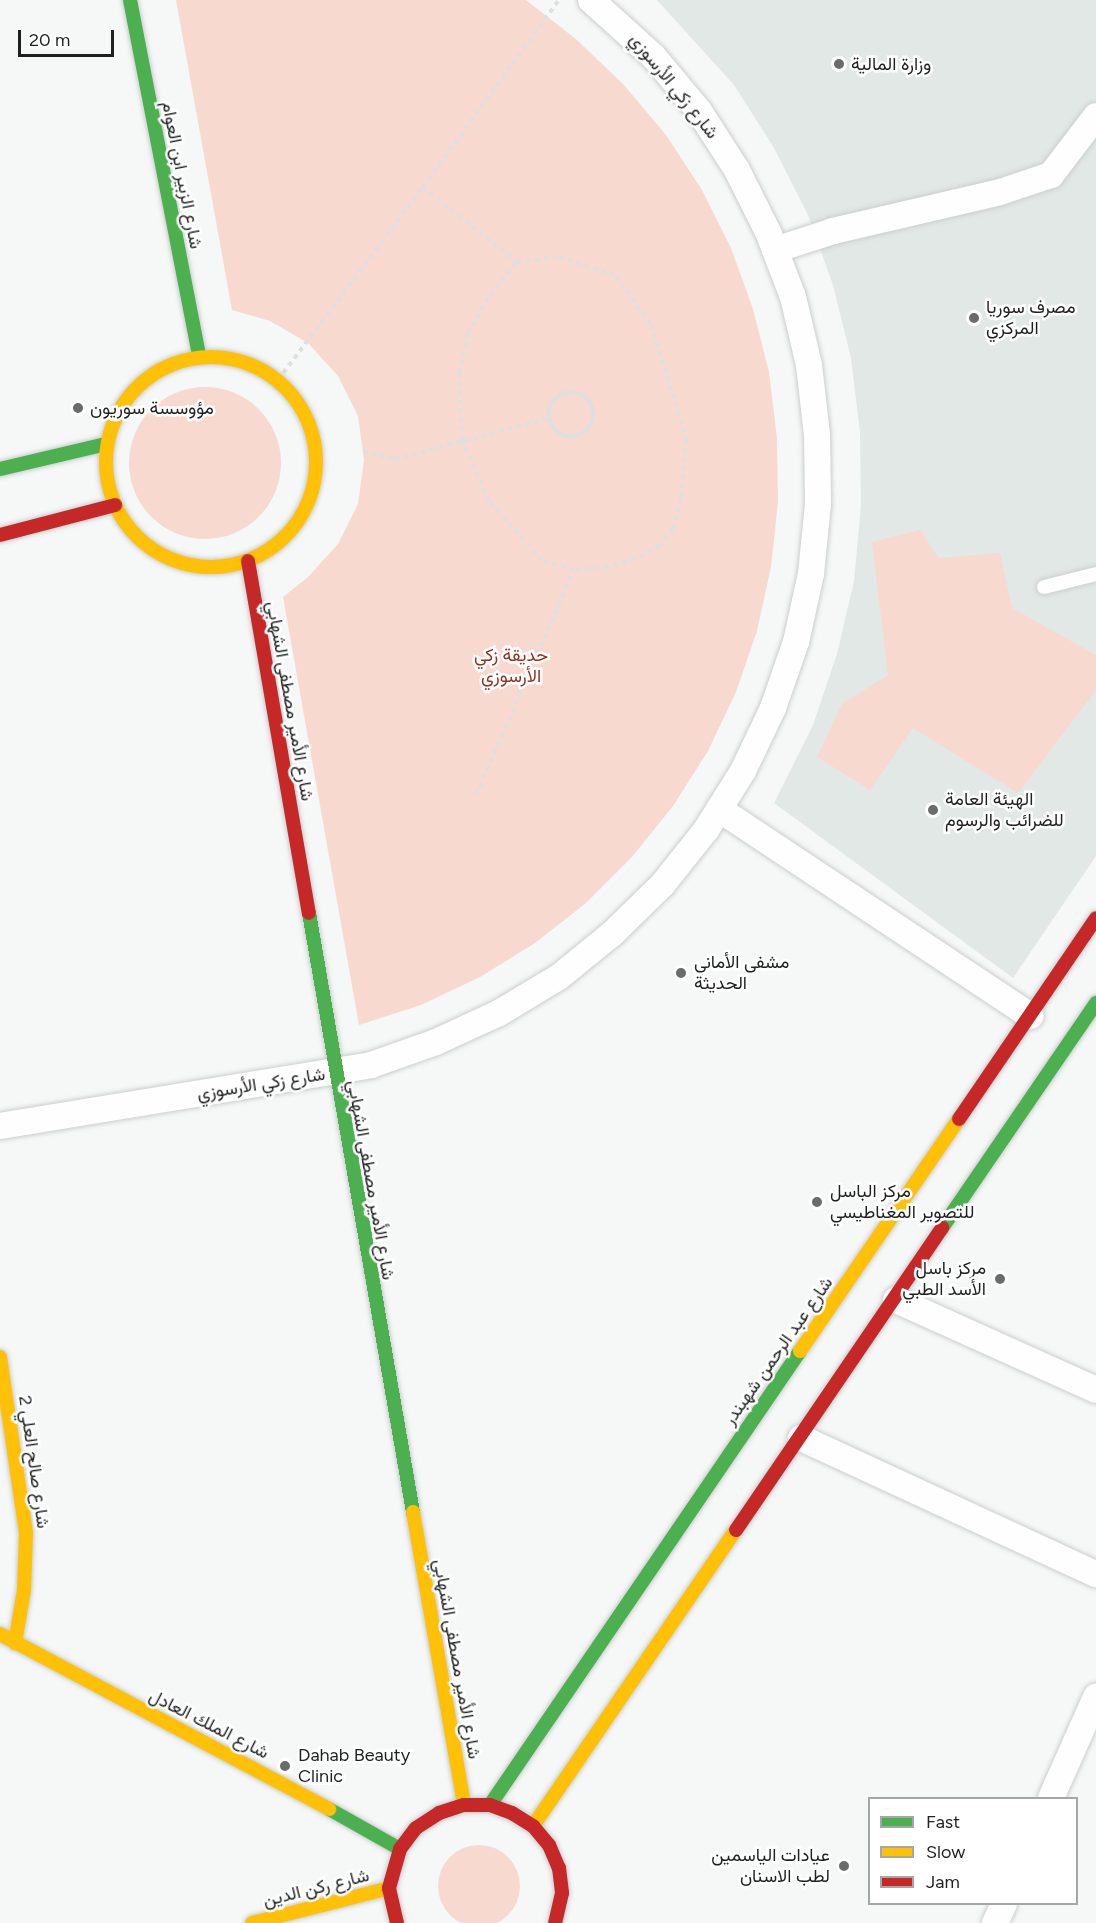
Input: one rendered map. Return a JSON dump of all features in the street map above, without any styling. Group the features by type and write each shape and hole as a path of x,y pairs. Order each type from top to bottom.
{"main road":[{"name":"شارع الزبير ابن العوام","path":"130,0 199,356"},
{"path":"199,356 227,357 255,365 278,380 299,404 312,433 316,464 313,484 297,523 275,546 248,561 217,568 186,564 156,552 132,532 115,506 106,475 106,444 118,411 138,384 166,365 199,356"},
{"path":"0,469 106,444"},
{"path":"0,535 115,506"},
{"name":"شارع الأمير مصطفى الشهابي","path":"248,561 334,1072 464,1805"},
{"name":"شارع عبد الرحمن شهبندر","path":"490,1805 1096,918"},
{"path":"533,1826 896,1300 1096,1003"},
{"name":"شارع صالح العلي 2","path":"0,1357 26,1533 24,1590 15,1643"},
{"name":"شارع الملك العادل","path":"0,1634 272,1776 400,1849"},
{"path":"397,1923 389,1888 400,1849 416,1828 439,1813 464,1805 490,1805 512,1813 533,1826 549,1845 559,1868 562,1893 555,1923"},
{"name":"شارع ركن الدين","path":"252,1923 389,1888"}],"street":[{"name":"شارع زكي الأرسوزي","path":"0,1126 334,1072 436,1042 499,1013 559,977 613,933 663,884 719,809 743,771 773,708 796,642 811,574 818,504 818,435 809,365 793,297 775,250 737,170 699,111 654,57 591,0"},
{"path":"775,250 833,231 1000,192 1051,175 1096,116"},
{"path":"719,809 1030,1016"},
{"path":"896,1300 1096,1390"},
{"path":"801,1438 1096,1574"},
{"path":"1051,1797 1096,1697"},
{"path":"995,1923 1004,1905"}],"lane":[{"path":"1044,587 1096,574"}],"path":[{"path":"278,380 423,187 559,0"},
{"path":"423,187 517,262"},
{"path":"559,257 616,276 651,325 686,439 681,498 673,529 659,546 635,559 574,570 542,560 514,533 489,501 462,440 459,373 468,333 490,295 517,262 559,257"},
{"path":"565,393 586,397 593,410 587,430 574,436 560,433 550,418 554,401 565,393"},
{"path":"363,451 394,459 550,418"},
{"path":"476,795 574,570"}],"shaded area":[{"path":"657,0 1096,0 1096,856 1013,978 774,803 813,725 837,654 854,581 861,506 860,432 851,358 833,285 808,215 774,148 734,85"}],"green space":[{"name":"حديقة زكي الأرسوزي","path":"176,0 526,0 577,40 624,85 666,135 702,190 731,248 753,309 769,372 777,438 778,502 771,567 757,631 736,692 708,751 673,806 632,857 586,903 535,943 480,977 421,1005 359,1025 283,597 308,577 338,544 358,504 364,460 358,416 338,376 308,343 270,321 232,310"},
{"path":"205,387 234,392 259,409 276,434 281,463 276,492 259,517 234,534 205,539 176,534 151,517 134,492 129,463 134,434 151,409 176,392"},
{"path":"920,530 939,558 1000,553 1012,608 1096,655 1096,690 1018,793 913,728 870,790 817,757 842,704 888,675 872,542"},
{"path":"479,1845 495,1848 513,1863 519,1878 517,1902 508,1915 495,1924 463,1924 450,1915 441,1902 438,1886 441,1870 450,1857 463,1848"}],"traffic: fast":[{"path":"130,0 199,356"},
{"path":"0,469 106,444"},
{"path":"309,913 413,1512"},
{"path":"942,1228 1096,1003"},
{"path":"490,1805 800,1351"},
{"path":"329,1809 400,1849"}],"traffic: slow":[{"path":"201,357 221,357 241,361 261,369 292,395 304,412 312,432 316,462 312,492 304,512 278,543 261,555 241,563 221,567 201,567 181,563 161,555 130,529 118,512 110,492 106,472 106,452 110,432 118,412 144,381 161,369 181,361 201,357"},
{"path":"800,1351 959,1119"},
{"path":"0,1357 26,1533 24,1590 15,1643"},
{"path":"413,1512 464,1805"},
{"path":"533,1826 736,1530"},
{"path":"0,1634 329,1809"},
{"path":"252,1923 389,1888"}],"traffic: jam":[{"path":"0,535 115,505"},
{"path":"248,561 309,913"},
{"path":"959,1119 1096,918"},
{"path":"736,1530 942,1228"},
{"path":"397,1923 389,1888 400,1849 416,1828 439,1813 464,1805 490,1805 512,1813 533,1826 549,1845 559,1868 562,1893 555,1923"}],"place":[{"name":"وزارة المالية","path":"839,64"},
{"name":"مصرف سوريا المركزي","path":"974,318"},
{"name":"مؤوسسة سوريون","path":"78,408"},
{"name":"الهيئة العامة للضرائب والرسوم","path":"933,810"},
{"name":"مشفى الأماني الحديثة","path":"681,973"},
{"name":"مركز الباسل للتصوير المغناطيسي","path":"817,1202"},
{"name":"مركز باسل الأسد الطبي","path":"1000,1279"},
{"name":"Dahab Beauty Clinic","path":"285,1766"},
{"name":"عيادات الياسمين لطب الاسنان","path":"844,1866"}]}
